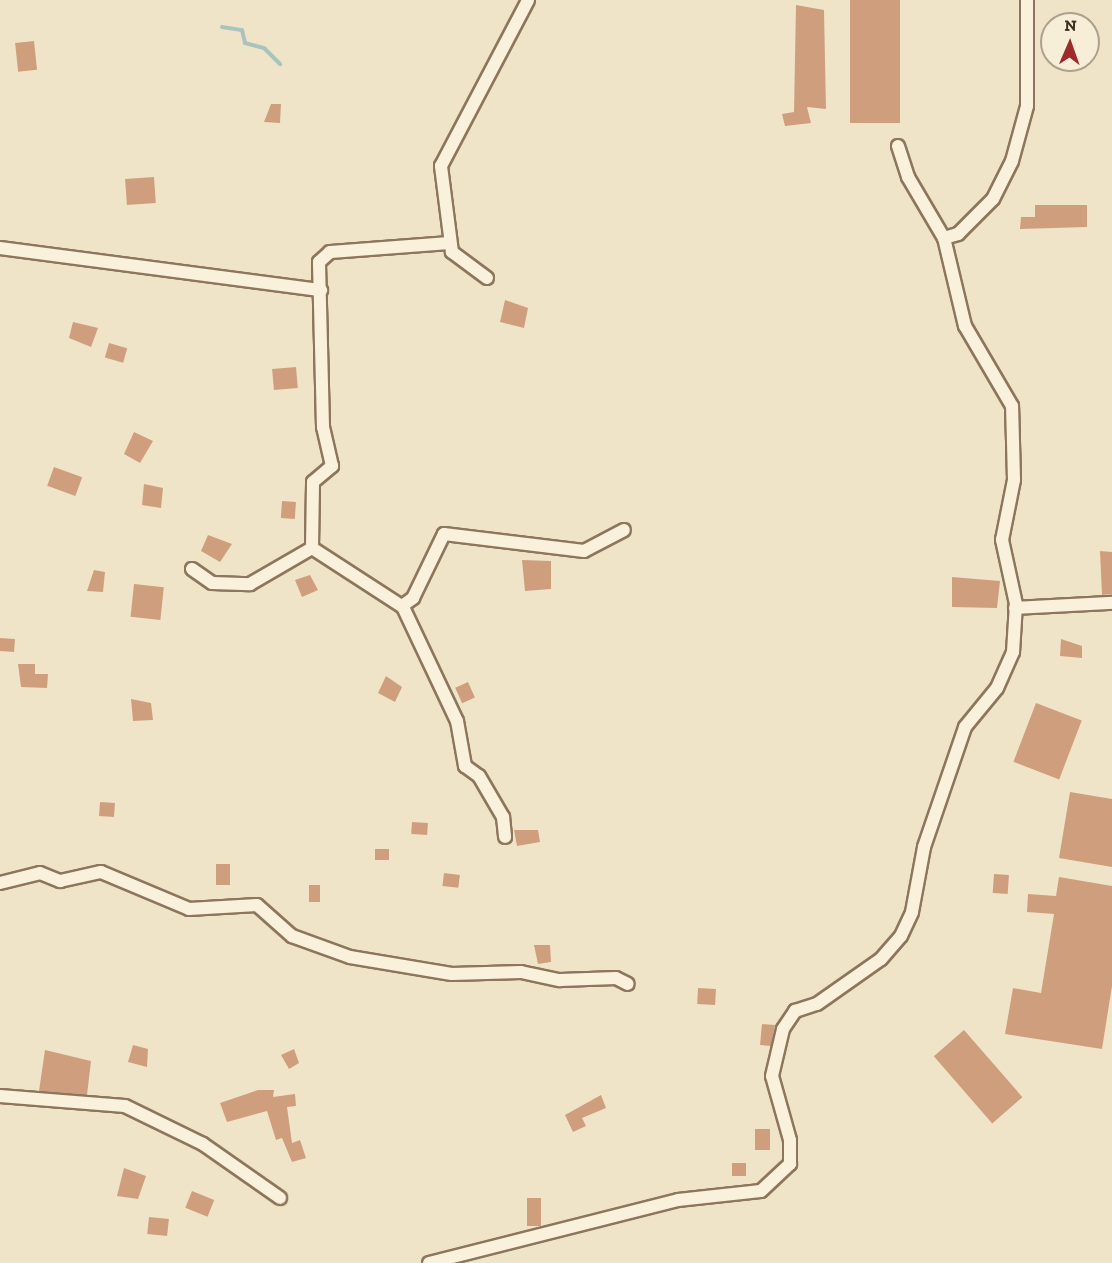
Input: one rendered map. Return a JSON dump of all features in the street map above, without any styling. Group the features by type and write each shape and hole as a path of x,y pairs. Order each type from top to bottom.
{"street":[{"path":"487,278 452,252 441,166 528,0"},
{"path":"944,238 958,234 993,199 1016,151 1027,106 1027,0"},
{"path":"429,1263 678,1200 761,1191 782,1175 790,1164 790,1140 772,1076 783,1029 795,1011 817,1004 881,959 902,936 912,912 924,847 965,727 997,687 1013,652 1015,608 1002,540 1014,480 1012,406 965,326 944,238 908,177 898,146"},
{"path":"312,548 313,482 332,465 323,427 319,262 330,252 450,243"},
{"path":"0,248 321,290"},
{"path":"402,606 413,598 444,534 585,551 624,530"},
{"path":"192,569 212,583 250,584 312,548"},
{"path":"312,548 402,606 457,721 465,766 479,776 503,817 505,837"},
{"path":"1015,608 1112,603"},
{"path":"0,883 40,873 60,881 102,872 189,909 256,905 292,936 350,957 452,974 521,972 560,980 615,978 628,984"},
{"path":"0,1096 125,1106 203,1143 280,1198"}],"building":[{"path":"850,0 900,0 900,123 850,123"},
{"path":"796,5 824,10 826,109 807,107 811,123 785,126 782,114 794,112"},
{"path":"34,41 37,70 18,72 15,43"},
{"path":"271,104 281,104 280,123 264,122"},
{"path":"154,177 156,203 127,205 125,179"},
{"path":"1035,205 1087,205 1087,227 1020,229 1021,217 1035,217"},
{"path":"505,300 528,308 524,328 500,322"},
{"path":"73,322 98,328 91,347 69,338"},
{"path":"109,343 127,348 123,363 105,357"},
{"path":"296,367 298,388 274,390 272,369"},
{"path":"134,432 153,441 140,463 124,454"},
{"path":"54,467 82,477 75,496 47,486"},
{"path":"144,484 163,488 161,508 142,505"},
{"path":"282,501 296,502 295,519 281,518"},
{"path":"208,535 232,544 220,562 201,551"},
{"path":"1100,551 1112,552 1112,594 1102,595"},
{"path":"522,560 551,561 551,589 525,591"},
{"path":"94,570 105,572 103,592 87,591"},
{"path":"310,575 318,590 302,597 295,580"},
{"path":"952,577 1000,581 997,608 952,607"},
{"path":"134,584 164,587 160,620 131,617"},
{"path":"0,638 15,639 14,652 0,651"},
{"path":"1061,639 1082,646 1082,658 1060,656"},
{"path":"18,664 35,664 35,674 48,674 47,688 21,687"},
{"path":"386,676 402,687 395,702 378,693"},
{"path":"468,682 475,698 462,703 455,688"},
{"path":"131,699 151,703 153,720 133,721"},
{"path":"1036,703 1082,721 1059,779 1013,762"},
{"path":"1070,792 1112,799 1112,867 1059,858"},
{"path":"100,802 115,803 114,817 99,816"},
{"path":"412,822 428,823 427,835 411,834"},
{"path":"514,830 538,830 540,842 517,846"},
{"path":"375,849 389,849 389,860 375,860"},
{"path":"216,864 230,864 230,885 216,885"},
{"path":"444,873 460,875 458,888 442,886"},
{"path":"994,874 1009,875 1008,894 993,893"},
{"path":"1059,877 1112,886 1112,986 1102,1049 1005,1034 1013,988 1041,993 1054,914 1027,912 1028,894 1056,896"},
{"path":"309,885 320,885 320,902 309,902"},
{"path":"534,945 550,945 551,962 538,964"},
{"path":"698,988 716,989 715,1005 697,1004"},
{"path":"762,1024 775,1025 771,1046 760,1045"},
{"path":"964,1030 1022,1097 992,1123 934,1056"},
{"path":"133,1045 148,1049 147,1067 128,1062"},
{"path":"294,1049 299,1063 289,1069 281,1055"},
{"path":"45,1050 91,1061 87,1095 39,1091"},
{"path":"258,1090 274,1090 273,1097 295,1094 296,1106 287,1107 292,1143 300,1140 306,1158 292,1162 282,1138 276,1140 267,1111 227,1122 220,1103"},
{"path":"601,1095 606,1108 582,1118 586,1126 573,1132 565,1115"},
{"path":"755,1129 770,1129 770,1150 755,1150"},
{"path":"732,1163 746,1163 746,1176 732,1176"},
{"path":"124,1168 146,1176 138,1199 117,1196"},
{"path":"192,1191 214,1200 208,1217 185,1208"},
{"path":"527,1198 541,1198 541,1226 527,1226"},
{"path":"149,1217 169,1219 167,1236 147,1234"}],"waterway":[{"path":"222,27 242,30 245,43 264,48 280,64"}]}
